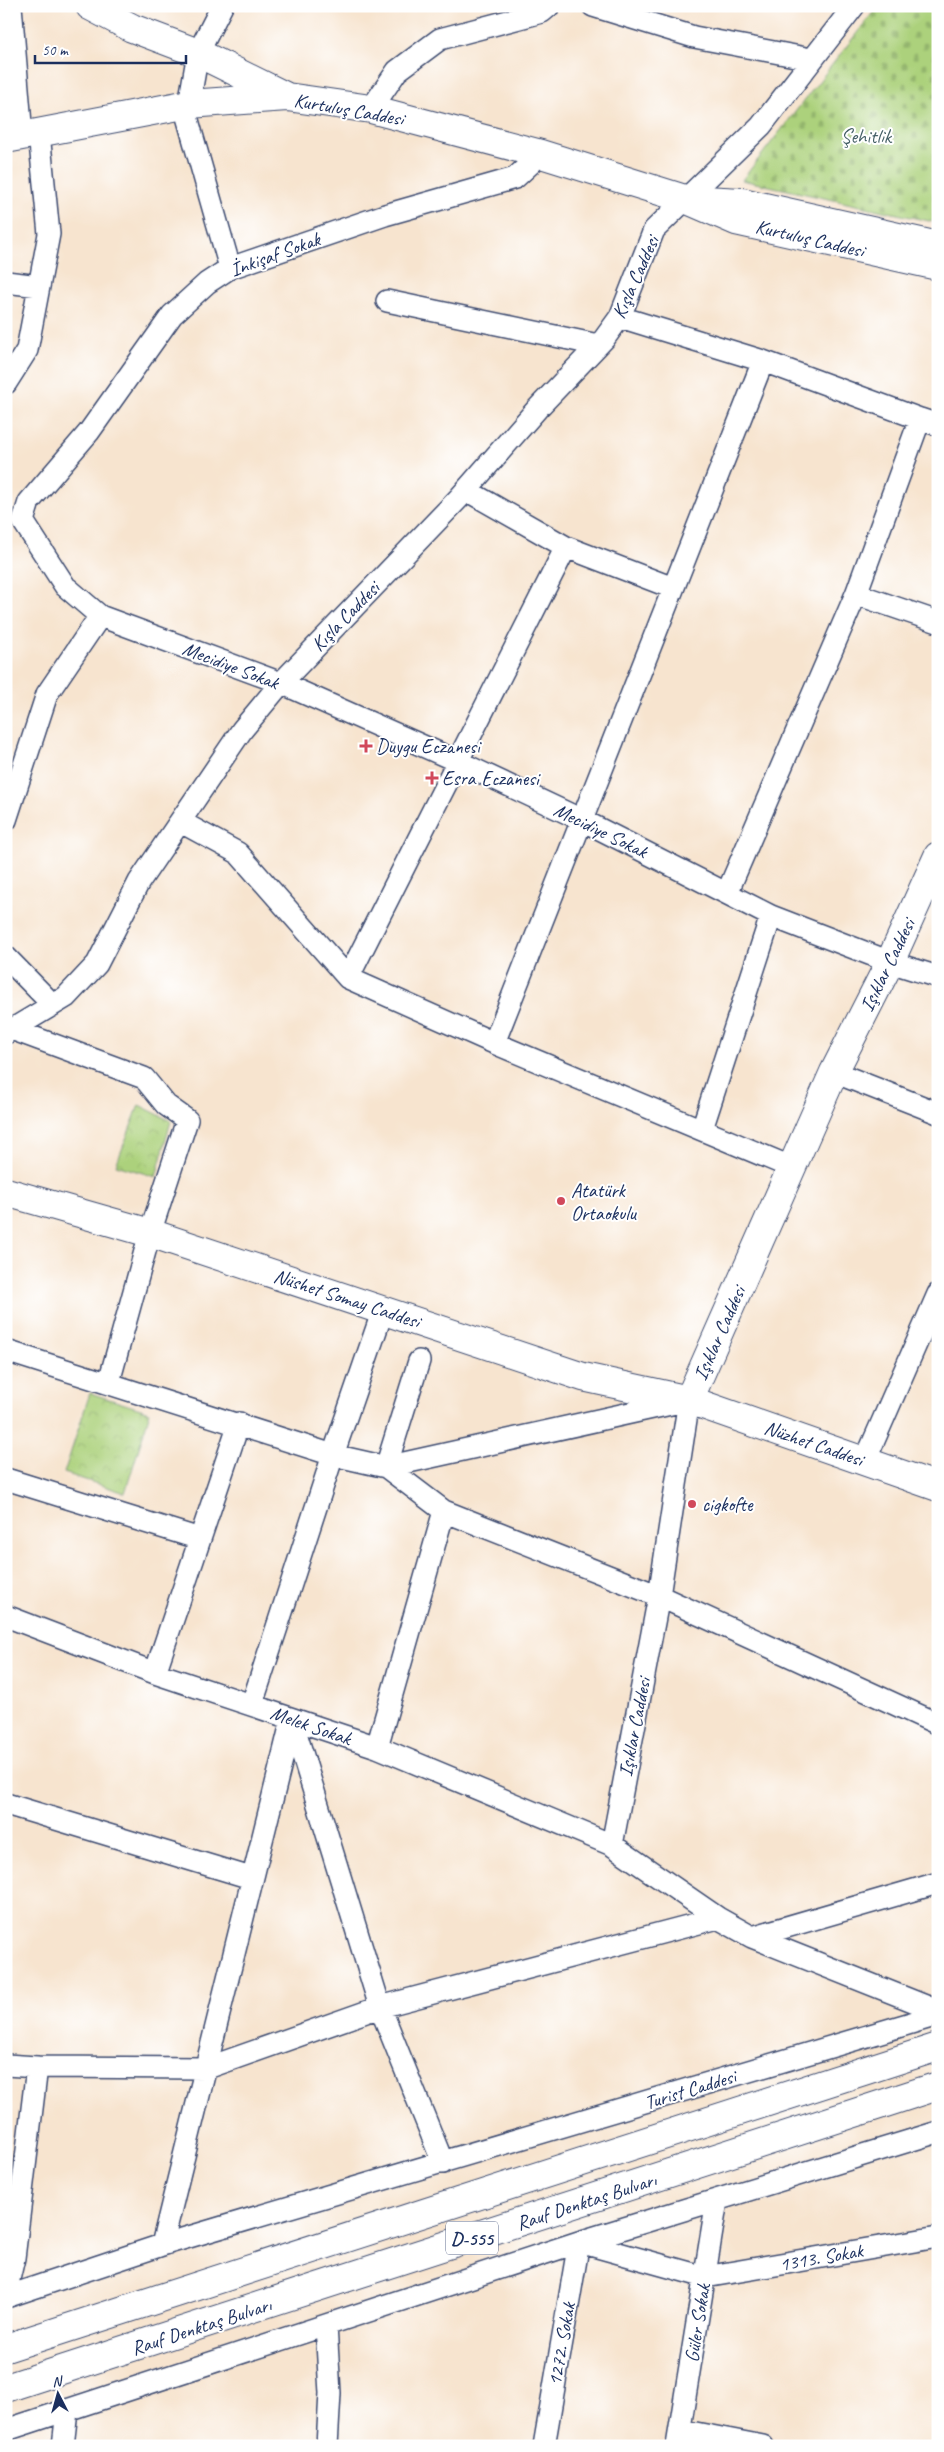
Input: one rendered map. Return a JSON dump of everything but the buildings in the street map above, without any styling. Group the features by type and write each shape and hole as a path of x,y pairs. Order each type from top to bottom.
{"main road":[{"path":"90,6 132,28 198,53 286,98"},
{"name":"Kurtuluş Caddesi","path":"22,136 187,105 286,98 371,108 540,154 685,199 736,221 938,266"},
{"name":"Kurtuluş Caddesi","path":"685,199 742,202 938,246"},
{"name":"Işıklar Caddesi","path":"689,1400 834,1072 890,962 938,856"},
{"name":"Nüshet Somay Caddesi","path":"6,1192 150,1233 583,1377 689,1400"},
{"name":"Nüzhet Caddesi","path":"689,1400 938,1487"},
{"name":"Rauf Denktaş Bulvarı","path":"6,2348 938,2047"},
{"name":"Rauf Denktaş Bulvarı","path":"6,2388 938,2086"}],"street":[{"path":"6,383 27,350 49,234 22,136 11,6"},
{"path":"222,6 198,53 187,105 230,268"},
{"path":"593,6 694,37 811,59"},
{"name":"Kışla Caddesi","path":"10,1031 66,997 96,964 139,882 242,730 280,683 466,490 537,409 598,345 620,317 654,230 761,126 811,59 854,6"},
{"path":"371,108 397,71 440,39 542,8"},
{"name":"İnkişaf Sokak","path":"14,521 89,432 172,316 207,283 230,268 385,215 515,178 540,154"},
{"path":"6,282 39,286"},
{"path":"387,301 598,345"},
{"path":"620,317 763,361 929,422 727,893"},
{"path":"494,1043 763,361"},
{"path":"466,490 566,547 673,588"},
{"name":"Mecidiye Sokak","path":"14,521 65,586 100,616 280,683 459,762 582,820 771,916 890,962 938,977"},
{"path":"348,978 459,762 566,547"},
{"path":"856,594 938,622"},
{"path":"6,820 48,694 100,616"},
{"path":"181,822 238,853 348,978 494,1043 792,1168"},
{"path":"702,1130 771,916"},
{"path":"6,957 53,1005"},
{"path":"10,1031 144,1078 166,1105 187,1120 150,1233 109,1382"},
{"path":"834,1072 938,1113"},
{"path":"865,1461 938,1294"},
{"path":"252,1704 333,1455 383,1310"},
{"path":"6,1351 239,1423 333,1455 386,1467 444,1510 659,1596 936,1717"},
{"path":"386,1467 419,1361"},
{"path":"386,1467 689,1400"},
{"name":"Işıklar Caddesi","path":"612,1844 659,1596 689,1400"},
{"path":"155,1673 239,1423"},
{"path":"6,1479 200,1539"},
{"path":"377,1748 444,1510"},
{"name":"Melek Sokak","path":"6,1616 155,1673 252,1704 377,1748 612,1844 718,1918 752,1937 938,2013"},
{"path":"162,2245 251,1878 292,1719"},
{"path":"292,1719 380,2007 443,2163"},
{"path":"6,1804 251,1878"},
{"path":"752,1937 938,1883"},
{"path":"6,2065 37,2067 206,2068 380,2007 718,1918"},
{"name":"Turist Caddesi","path":"6,2297 162,2245 443,2163 938,2013"},
{"path":"6,2292 14,2258 37,2067"},
{"name":"Rauf Denktaş Bulvarı","path":"6,2430 579,2242 938,2132"},
{"name":"Güler Sokak","path":"678,2438 717,2200"},
{"name":"1313. Sokak","path":"705,2277 938,2237"},
{"path":"579,2242 705,2277"},
{"name":"1272. Sokak","path":"544,2446 579,2242"},
{"path":"326,2326 330,2392 327,2446"},
{"path":"63,2446 67,2411"},
{"path":"678,2438 763,2446"}],"green space":[{"name":"Şehitlik","path":"878,6 938,6 938,223 742,180"},
{"path":"139,1105 171,1121 156,1177 116,1165"},
{"path":"90,1393 150,1412 125,1493 64,1473"}],"place":[{"name":"Duygu Eczanesi","path":"366,746"},
{"name":"Esra Eczanesi","path":"432,778"},
{"name":"Atatürk Ortaokulu","path":"561,1201"},
{"name":"cigkofte","path":"692,1504"}]}
